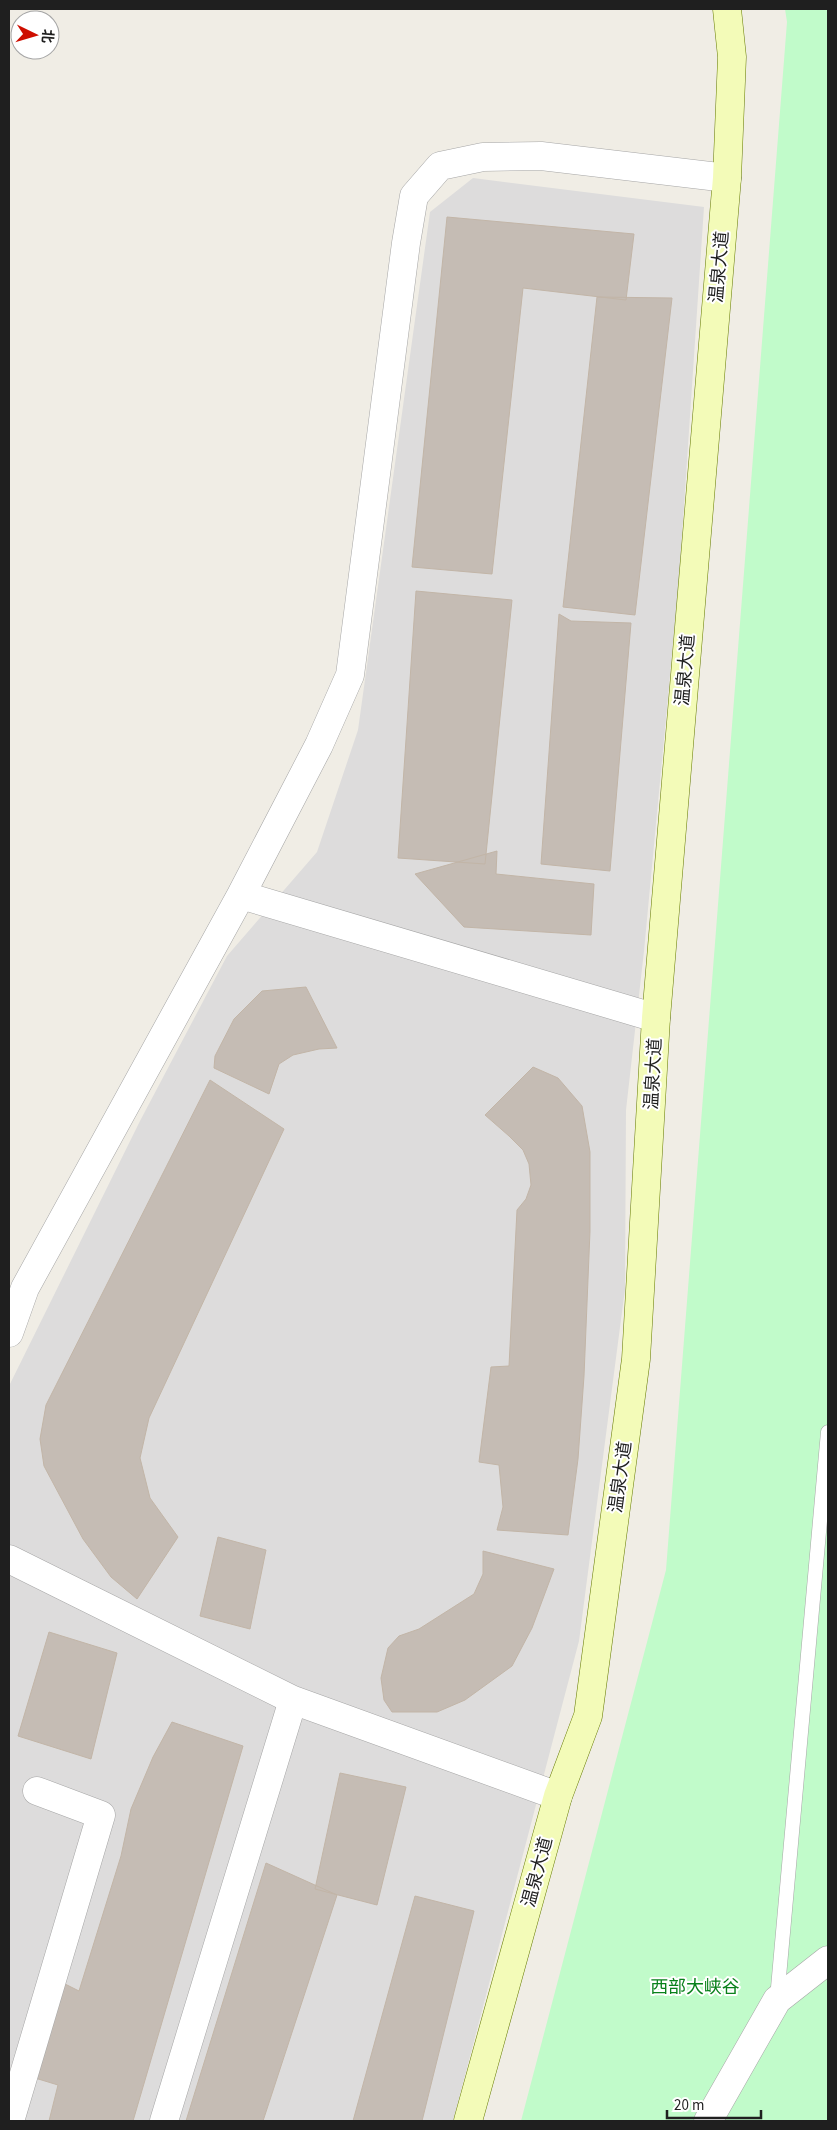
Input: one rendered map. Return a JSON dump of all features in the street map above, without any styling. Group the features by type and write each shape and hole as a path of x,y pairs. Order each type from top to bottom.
{"main road":[{"name":"温泉大道","path":"468,2121 558,1796 588,1716 636,1359 656,1018 727,178 732,57 727,9"}],"street":[{"path":"9,1333 25,1288 241,895 319,745 350,674 404,253 414,196 440,166 483,157 541,156 727,178"},
{"path":"241,895 656,1018"},
{"path":"9,1559 293,1700 558,1796"},
{"path":"164,2121 293,1700"},
{"path":"10,2121 101,1815 37,1791"},
{"path":"708,2121 777,2000 828,1960"}],"lane":[{"path":"777,2000 828,1432"}],"shaded area":[{"path":"473,178 704,207 679,580 644,951 626,1110 625,1289 579,1641 453,2121 9,2121 9,1386 140,1121 227,956 317,852 358,730 430,212"}],"green space":[{"name":"西部大峡谷","path":"785,9 828,9 828,2121 521,2121 666,1570 787,22"}],"building":[{"path":"447,217 634,234 626,300 523,288 492,574 412,567"},
{"path":"597,297 672,298 635,615 563,607"},
{"path":"416,591 512,600 485,864 398,858"},
{"path":"559,614 571,621 631,623 610,871 541,864"},
{"path":"497,851 496,874 594,884 591,935 464,927 415,874"},
{"path":"306,987 337,1048 319,1049 293,1055 279,1064 269,1094 214,1068 215,1056 234,1019 262,991"},
{"path":"533,1067 558,1078 582,1106 590,1152 590,1231 584,1376 578,1459 568,1535 497,1530 503,1507 499,1465 479,1462 491,1367 509,1366 517,1210 526,1199 531,1185 529,1164 523,1150 485,1115"},
{"path":"210,1080 284,1129 149,1418 140,1458 150,1498 178,1537 137,1599 111,1577 83,1539 44,1466 40,1439 46,1405"},
{"path":"218,1537 266,1550 250,1629 200,1616"},
{"path":"483,1551 554,1569 532,1628 512,1666 465,1700 437,1712 392,1712 384,1700 381,1678 388,1648 399,1636 419,1629 474,1594 483,1574"},
{"path":"49,1632 117,1653 91,1759 18,1736"},
{"path":"172,1722 243,1746 133,2121 49,2121 58,2085 35,2078 61,1982 79,1991 121,1856 131,1809 153,1757"},
{"path":"340,1773 406,1787 377,1905 315,1889"},
{"path":"266,1863 337,1895 263,2121 186,2121"},
{"path":"415,1896 474,1911 422,2121 353,2121"}]}
